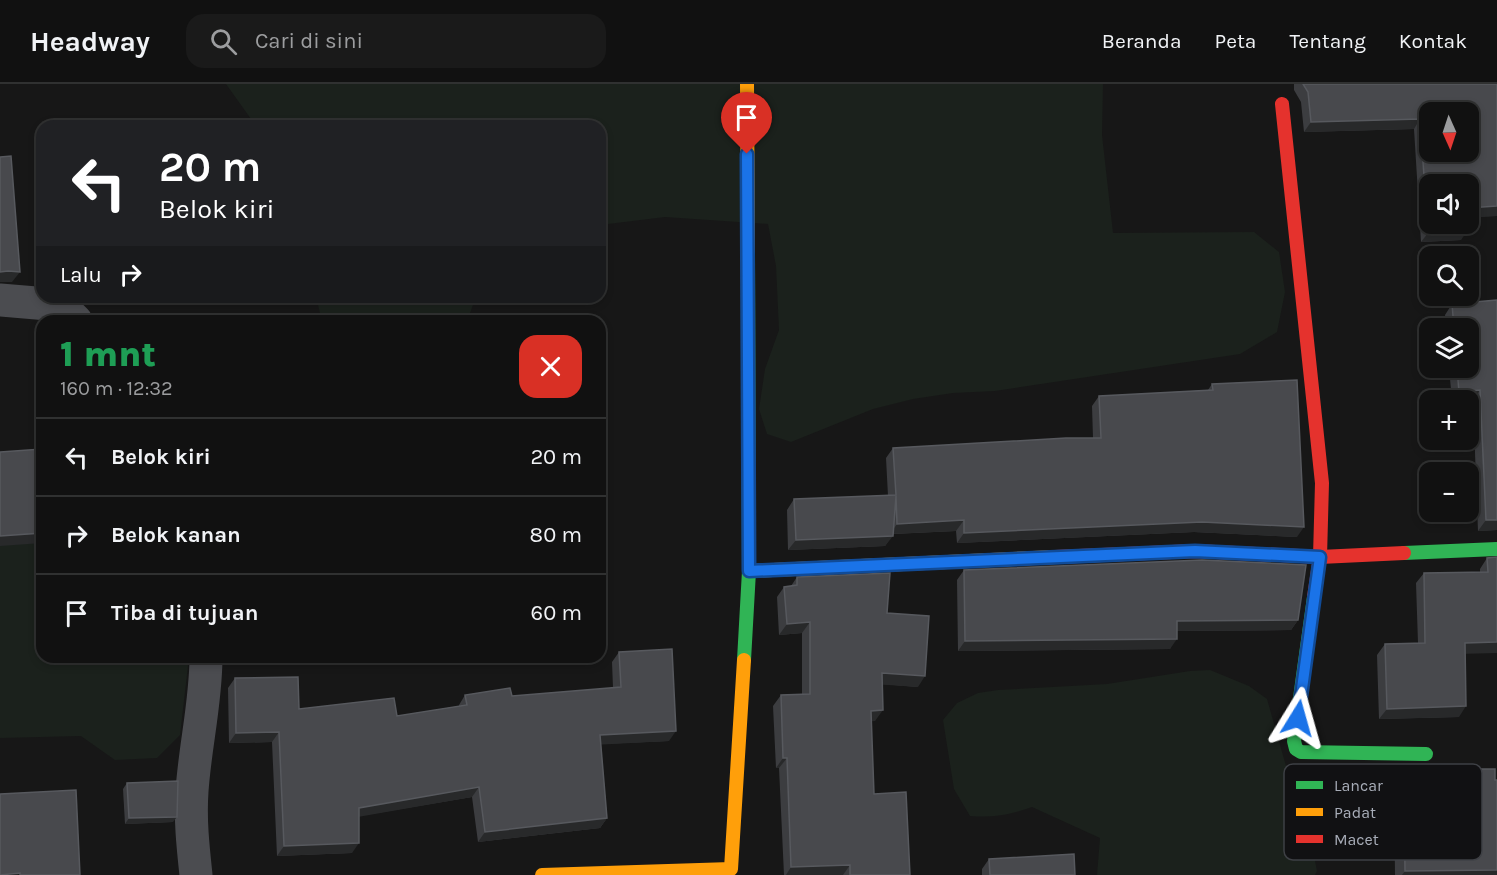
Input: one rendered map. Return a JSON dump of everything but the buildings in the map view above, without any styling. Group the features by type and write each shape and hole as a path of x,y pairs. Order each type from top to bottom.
{"street":[{"path":"542,875 731,872 749,571 747,84"},
{"path":"1282,104 1322,483 1320,557 1294,741 1296,749 1301,752 1426,754"},
{"path":"0,300 60,305 70,315"},
{"path":"749,571 1195,551 1320,557 1497,549"},
{"path":"196,875 190,817 201,728 206,663"}],"shaded area":[{"path":"226,84 1103,84 1102,135 1113,233 1254,232 1279,252 1285,292 1277,332 1240,354 995,391 953,393 913,399 873,409 791,442 767,434 759,409 765,369 779,330 776,266 768,224 665,217 606,224 606,120 252,120"},
{"path":"318,303 474,303 469,315 320,315"},
{"path":"0,517 36,536 36,663 188,663 180,735 157,758 115,760 81,736 0,738"},
{"path":"1210,670 1249,686 1267,699 1285,764 1284,860 1315,860 1317,871 1315,875 1097,875 1100,838 1032,807 1001,815 970,816 954,789 943,720 957,703 978,693 998,690 1107,684"}],"traffic: fast":[{"path":"744,660 749,571 748,250"},
{"path":"1404,553 1497,549"},
{"path":"1314,597 1294,741 1296,749 1301,752 1426,754"}],"traffic: slow":[{"path":"747,84 748,250"},
{"path":"749,571 1055,557"},
{"path":"542,875 731,869 744,660"}],"traffic: jam":[{"path":"1282,104 1322,483 1320,557 1314,597"},
{"path":"1055,557 1195,551 1320,557 1404,553"}],"route":[{"path":"747,154 749,571 1195,551 1320,557 1298,718"}]}
